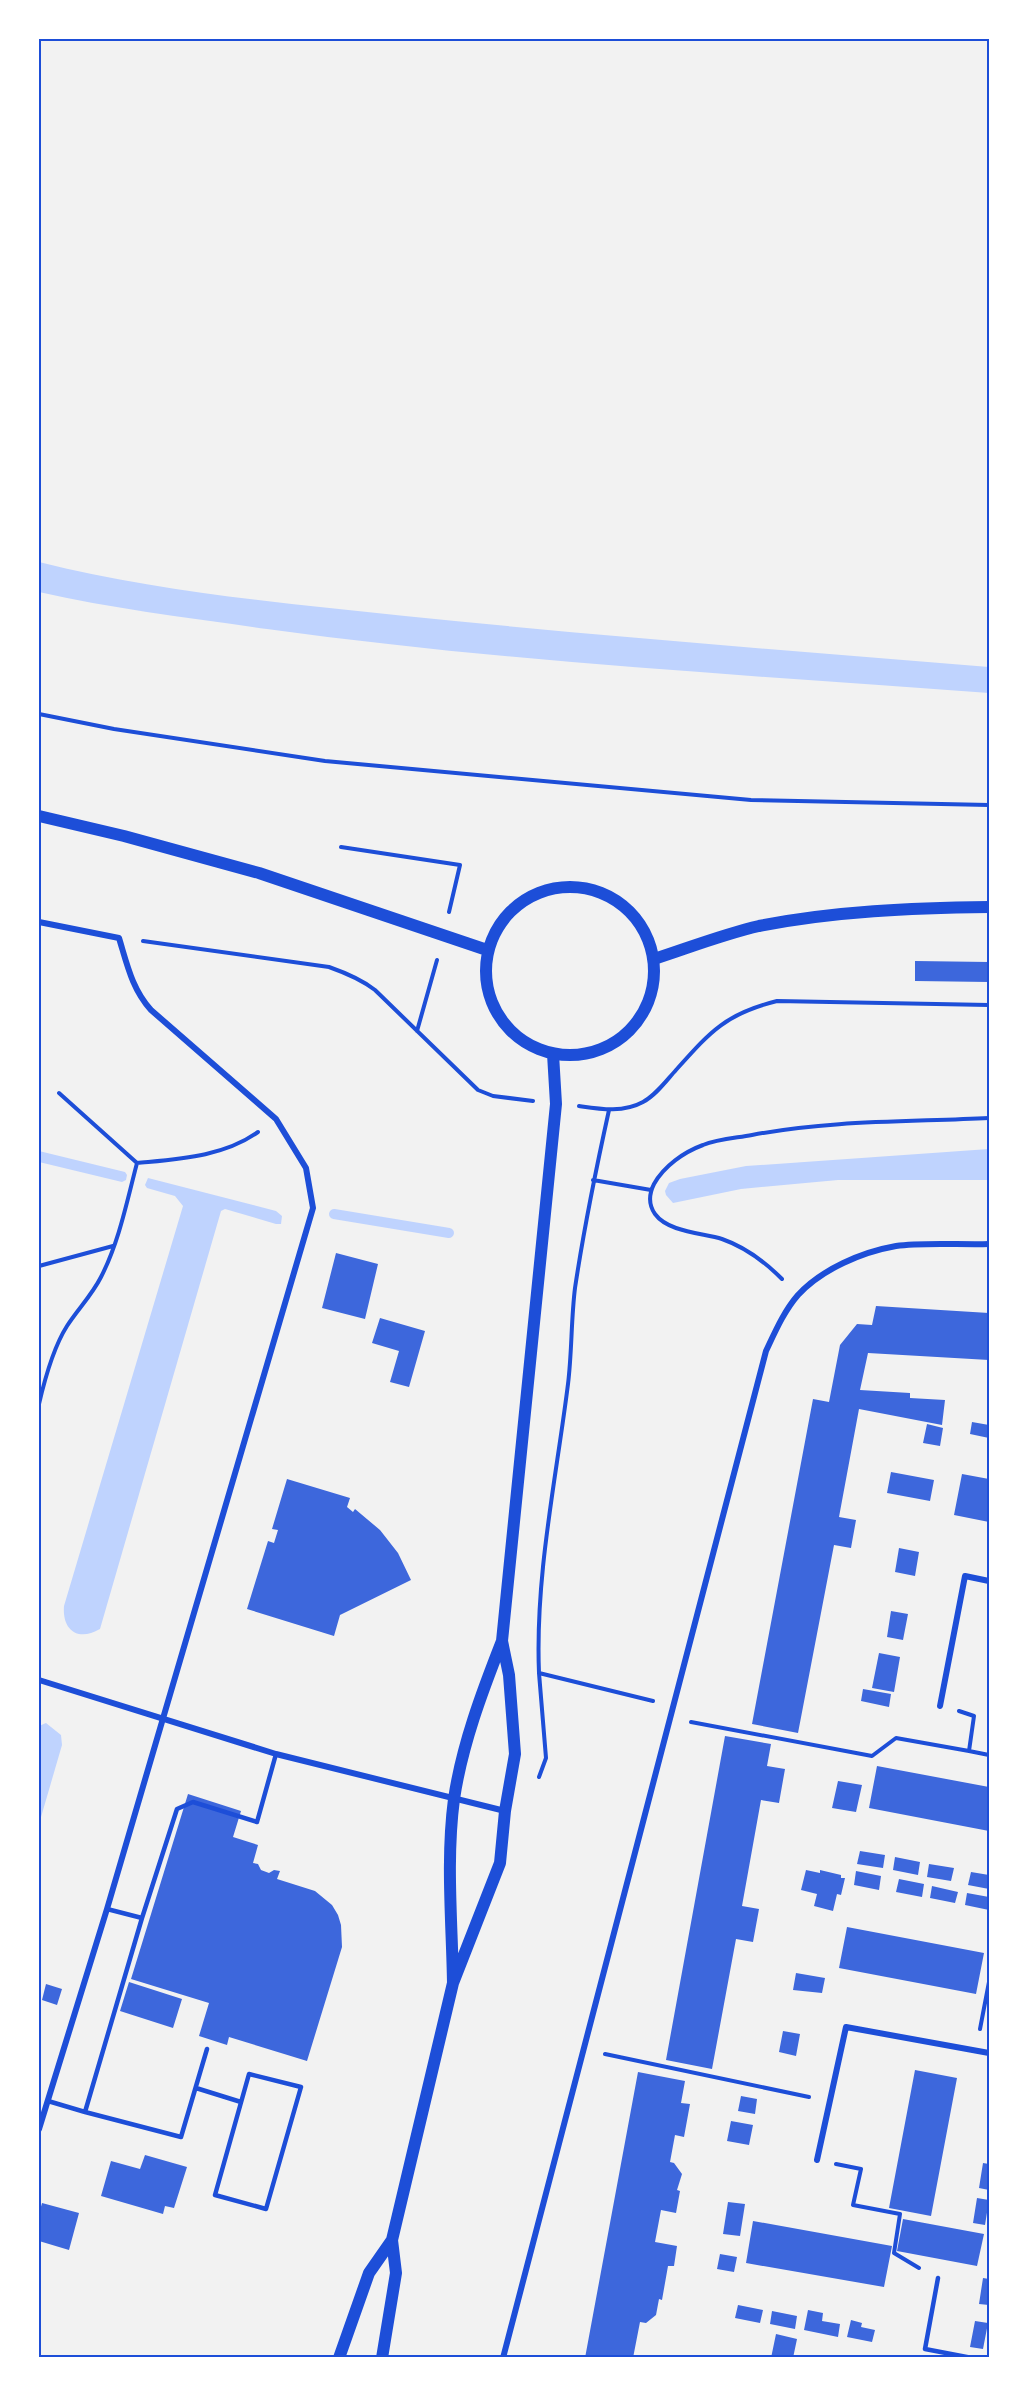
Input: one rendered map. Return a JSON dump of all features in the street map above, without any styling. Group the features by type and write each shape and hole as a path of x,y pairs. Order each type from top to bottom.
{"main road":[{"path":"39,816 124,836 259,873 487,950"},
{"path":"558,886 591,888 621,903 643,928 654,959 654,979 650,999 641,1017 628,1032 612,1044 593,1053 573,1056 553,1054 522,1041 498,1016 486,984 487,950 501,920 527,897 558,886"},
{"path":"654,959 769,925 855,912 989,907"},
{"path":"453,1983 449,1869 454,1798 475,1714 502,1641 556,1104 553,1054"},
{"path":"382,2358 396,2273 392,2240 453,1983 500,1863 505,1811 515,1754 509,1676 502,1641"},
{"path":"339,2358 369,2273 392,2240"}],"street":[{"path":"39,922 119,938 132,982 140,997 151,1010 276,1119 306,1168 313,1208 107,1909 39,2129"},
{"path":"503,2358 766,1351 789,1307 798,1295 829,1271 854,1258 897,1246 989,1244"},
{"path":"940,1706 965,1576 989,1581"},
{"path":"39,1680 276,1754 505,1811"},
{"path":"817,2160 846,2027 989,2053"}],"lane":[{"path":"85,2112 142,1918 177,1809 193,1802 257,1822 276,1754"},
{"path":"107,1909 142,1918"},
{"path":"48,2101 181,2138 207,2049"},
{"path":"249,2074 301,2087 266,2209 215,2195 241,2102 249,2074"},
{"path":"196,2088 241,2102"},
{"path":"938,2278 925,2349 972,2358"}],"path":[{"path":"39,714 114,729 325,761 752,800 989,805"},
{"path":"119,938 329,967 346,973 361,979 375,990 478,1090 493,1096 556,1104"},
{"path":"505,1811 529,1791 539,1776 546,1758 539,1673 539,1614 553,1481 568,1383 575,1290 593,1180 609,1110 643,1102 657,1092 710,1033 726,1020 760,1005 777,1001 989,1005"},
{"path":"59,1093 137,1163 220,1151 247,1140 276,1119"},
{"path":"798,1295 770,1267 742,1248 722,1239 664,1223 651,1207 651,1190 656,1179 670,1164 694,1149 709,1143 792,1127 989,1118"},
{"path":"39,1404 59,1342 68,1325 98,1283 113,1246 137,1163"},
{"path":"593,1180 651,1190"},
{"path":"39,1266 113,1246"},
{"path":"539,1673 674,1707"},
{"path":"940,1706 974,1716 969,1751"},
{"path":"669,1722 696,1722 872,1756 896,1738 989,1755"},
{"path":"975,2051 989,1982"},
{"path":"584,2050 829,2102"},
{"path":"817,2160 861,2169 853,2205 900,2214 894,2253 938,2278"}],"water":[{"path":"39,562 175,589 313,606 624,637 989,667 989,693 537,659 267,629 124,608 39,592"},
{"path":"989,1149 989,1180 838,1180 741,1189 673,1203 665,1191 669,1183 680,1179 746,1166"},
{"path":"39,1151 125,1172 126,1180 122,1182 39,1162"},
{"path":"148,1178 276,1211 282,1216 281,1224 225,1209 221,1211 100,1629 92,1633 78,1634 66,1622 64,1606 183,1206 175,1196 147,1188 145,1185"},
{"path":"46,1723 61,1735 62,1745 39,1824 39,1726"}],"building":[{"path":"915,961 989,962 989,982 915,981"},
{"path":"336,1253 378,1264 365,1319 322,1308"},
{"path":"876,1306 989,1313 989,1360 868,1353 860,1390 910,1393 910,1398 945,1400 942,1425 859,1409 839,1517 856,1520 851,1548 834,1545 798,1733 752,1724 813,1399 829,1402 840,1345 857,1324 872,1325"},
{"path":"380,1318 425,1331 409,1387 390,1382 399,1351 372,1343"},
{"path":"972,1422 989,1425 989,1438 970,1434"},
{"path":"927,1424 943,1428 940,1446 923,1443"},
{"path":"891,1472 934,1480 930,1501 887,1493"},
{"path":"962,1474 989,1479 989,1522 954,1515"},
{"path":"287,1479 350,1498 347,1507 353,1512 355,1509 380,1530 398,1553 411,1580 340,1615 334,1636 247,1609 268,1541 274,1543 278,1530 272,1529"},
{"path":"899,1548 919,1552 915,1576 895,1572"},
{"path":"891,1611 908,1614 903,1640 887,1637"},
{"path":"879,1653 900,1657 894,1692 872,1688"},
{"path":"863,1689 891,1694 889,1707 861,1701"},
{"path":"725,1736 771,1744 767,1766 785,1769 779,1803 761,1800 742,1906 759,1909 753,1942 736,1939 712,2069 666,2060"},
{"path":"877,1766 989,1787 989,1831 869,1808"},
{"path":"838,1781 862,1785 856,1812 832,1808"},
{"path":"188,1794 241,1811 233,1837 258,1845 253,1863 258,1864 261,1870 269,1873 274,1870 280,1871 277,1879 315,1891 332,1905 338,1915 342,1947 307,2061 229,2037 227,2045 199,2036 209,2003 131,1979"},
{"path":"860,1851 885,1855 883,1868 857,1864"},
{"path":"895,1857 920,1862 918,1875 893,1870"},
{"path":"929,1864 954,1868 951,1881 927,1877"},
{"path":"806,1870 820,1873 820,1870 845,1878 841,1895 837,1894 833,1911 814,1906 817,1894 801,1890"},
{"path":"856,1871 881,1876 879,1890 854,1885"},
{"path":"971,1872 989,1875 989,1889 968,1885"},
{"path":"899,1879 924,1884 922,1897 896,1892"},
{"path":"932,1886 958,1892 955,1903 930,1898"},
{"path":"967,1893 989,1897 989,1910 965,1905"},
{"path":"847,1927 984,1953 976,1994 839,1968"},
{"path":"796,1973 825,1978 822,1993 793,1990"},
{"path":"129,1982 182,1999 173,2028 120,2011"},
{"path":"46,1984 62,1989 57,2005 42,2000"},
{"path":"783,2031 800,2034 796,2056 779,2052"},
{"path":"915,2070 957,2078 931,2216 889,2208"},
{"path":"638,2072 685,2081 681,2103 690,2104 684,2137 675,2135 670,2162 674,2163 682,2174 677,2190 680,2191 676,2213 661,2210 655,2242 677,2246 674,2266 668,2266 662,2300 659,2299 656,2315 646,2323 640,2322 633,2358 585,2358"},
{"path":"741,2096 757,2099 755,2114 738,2111"},
{"path":"731,2121 753,2125 749,2145 727,2141"},
{"path":"145,2155 187,2167 174,2208 165,2206 163,2214 101,2196 111,2161 140,2169"},
{"path":"983,2163 989,2164 989,2190 979,2188"},
{"path":"977,2198 989,2200 985,2225 973,2223"},
{"path":"728,2202 745,2204 740,2236 723,2234"},
{"path":"42,2203 79,2213 69,2250 39,2241 39,2214"},
{"path":"903,2219 984,2234 977,2266 897,2251"},
{"path":"753,2221 892,2246 884,2287 746,2263"},
{"path":"720,2254 737,2257 734,2272 717,2269"},
{"path":"983,2278 989,2279 989,2305 979,2304"},
{"path":"738,2305 763,2310 760,2323 735,2318"},
{"path":"808,2310 823,2313 822,2321 840,2324 838,2337 804,2330"},
{"path":"772,2311 797,2316 795,2329 770,2324"},
{"path":"851,2320 862,2323 861,2327 875,2330 872,2342 847,2337"},
{"path":"975,2321 988,2323 983,2349 970,2347"},
{"path":"776,2334 797,2339 793,2358 771,2358"}],"waterway":[{"path":"334,1214 449,1233"}]}
